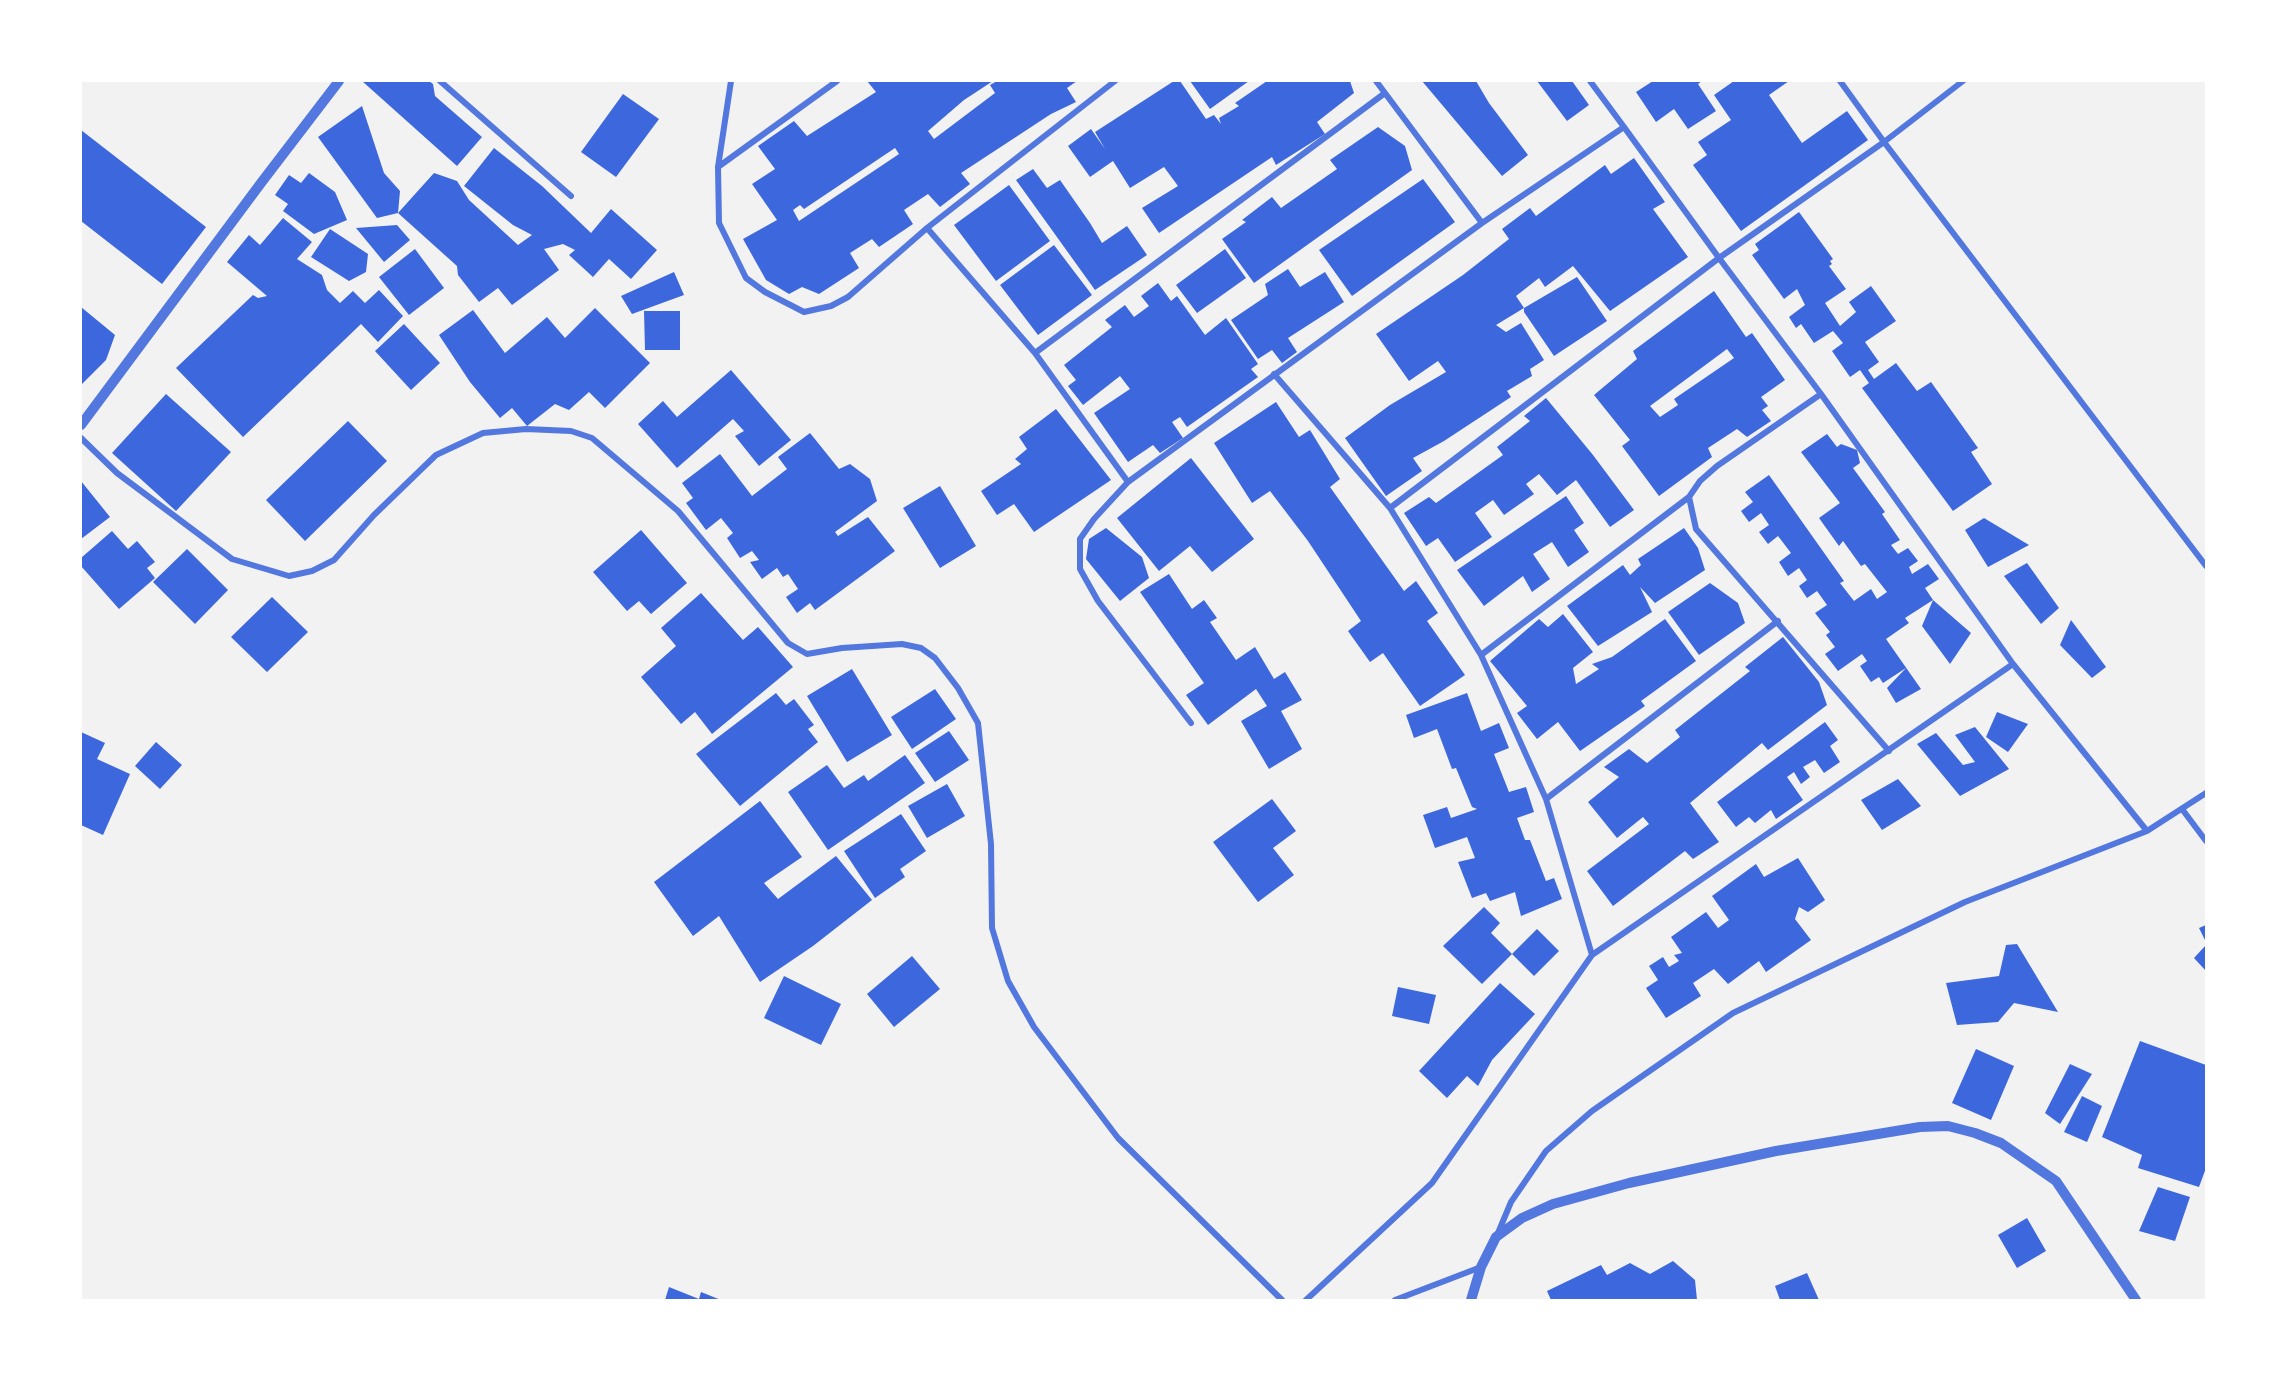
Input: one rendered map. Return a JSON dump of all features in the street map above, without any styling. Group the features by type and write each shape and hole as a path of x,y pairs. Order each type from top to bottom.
{"street":[{"path":"81,425 339,81"},
{"path":"440,81 571,196"},
{"path":"731,81 718,167 719,223 746,278 765,292 804,312 831,306 848,297 927,228 1115,81"},
{"path":"718,167 837,81"},
{"path":"1376,81 1482,223"},
{"path":"1590,81 1821,394 2013,664 2147,831"},
{"path":"1840,81 2206,566"},
{"path":"1390,508 1719,258 1884,142 1963,81"},
{"path":"1035,353 1385,93"},
{"path":"1191,723 1098,601 1080,569 1080,539 1128,482 1482,223 1624,127"},
{"path":"927,228 1035,353 1128,482"},
{"path":"1274,374 1390,508 1481,655 1546,799 1592,955"},
{"path":"1481,655 1689,497 1700,481 1717,466 1821,394"},
{"path":"81,438 117,473 232,560 289,576 312,571 334,560 374,515 436,455 483,433 526,429 571,431 591,438 678,511 788,642 807,654 843,648 902,644 921,648 935,658 958,688 978,723 991,844 992,928 1008,981 1034,1027 1118,1138 1282,1300"},
{"path":"1689,497 1696,529 1889,751"},
{"path":"1546,799 1778,621"},
{"path":"1306,1300 1432,1182 1592,955 2013,664"},
{"path":"1471,1300 1481,1268 1511,1202 1546,1151 1592,1111 1733,1013 1965,902 2147,831 2206,793"},
{"path":"2182,809 2206,841"},
{"path":"1496,1237 1522,1218 1553,1204 1629,1183 1776,1151 1920,1127 1948,1126 1975,1132 2001,1143 2056,1180 2136,1300"},
{"path":"1395,1300 1481,1268"}],"building":[{"path":"362,81 429,81 433,84 435,96 482,137 457,166"},
{"path":"867,81 993,81 964,100 928,131 934,139 995,93 990,85 997,81 1077,81 1067,88 1076,102 1051,114 961,173 970,184 940,207 928,194 904,210 913,224 879,247 872,239 850,253 859,268 819,294 802,287 789,294 766,280 743,239 777,220 752,184 775,169 758,146 794,121 807,136 876,92","holes":["895,148 899,154 799,221 793,210 800,205 804,209"]},
{"path":"1174,81 1180,81 1206,119 1214,115 1221,124 1219,118 1239,106 1235,103 1267,81 1350,81 1354,93 1317,122 1325,134 1276,165 1272,157 1159,233 1142,208 1178,186 1164,167 1130,188 1113,161 1090,177 1068,146 1091,129 1105,149 1095,132"},
{"path":"1190,81 1249,81 1210,109"},
{"path":"1422,81 1476,81 1489,103 1528,155 1502,176"},
{"path":"1537,81 1572,81 1589,105 1567,121"},
{"path":"1653,81 1702,81 1698,84 1716,111 1688,129 1674,109 1656,122 1636,92"},
{"path":"1734,81 1789,81 1769,95 1802,143 1847,111 1868,140 1741,231 1693,165 1707,155 1698,142 1731,120 1714,95"},
{"path":"623,94 659,119 616,177 581,152"},
{"path":"362,106 384,173 400,191 398,213 377,218 318,137"},
{"path":"1378,127 1405,146 1412,170 1254,283 1222,239 1246,222 1242,220 1272,197 1281,208 1337,169 1330,160"},
{"path":"81,130 206,227 162,284 81,221"},
{"path":"494,148 542,186 591,233 611,209 657,250 631,279 609,259 593,277 569,255 575,250 563,244 544,249 559,270 512,305 498,288 479,302 458,275 457,266 398,213 434,173 457,181 469,200 518,245 532,235 513,225 464,186"},
{"path":"1634,158 1665,202 1653,209 1688,257 1610,311 1573,266 1545,287 1539,278 1516,296 1524,308 1496,325 1506,332 1521,323 1544,360 1530,369 1532,376 1507,391 1511,397 1444,441 1413,458 1422,471 1386,496 1345,438 1390,405 1446,372 1438,361 1409,381 1376,334 1463,275 1509,239 1502,229 1530,208 1536,216 1605,165 1611,174"},
{"path":"1033,169 1047,188 1060,180 1102,243 1127,226 1147,255 1095,290 1016,180"},
{"path":"309,173 335,192 347,220 314,234 283,211 288,204 275,195 289,175 301,183"},
{"path":"1423,179 1455,222 1352,296 1319,250"},
{"path":"1009,185 1050,241 996,281 954,225"},
{"path":"1799,212 1833,259 1829,266 1846,289 1825,303 1840,326 1856,312 1849,302 1871,286 1896,321 1865,342 1879,362 1868,370 1874,379 1896,363 1917,391 1931,382 1978,448 1971,452 1992,484 1953,511 1862,388 1869,383 1860,370 1850,377 1832,351 1843,343 1833,331 1814,343 1801,324 1796,328 1789,317 1805,305 1797,289 1784,299 1752,255 1759,250 1755,244"},
{"path":"283,218 312,242 297,259 322,275 327,290 340,303 353,291 365,303 379,290 403,316 378,342 361,324 243,437 176,368 253,295 258,298 267,296 227,262 249,235 260,245"},
{"path":"397,225 410,240 384,262 356,228"},
{"path":"330,229 368,254 366,272 349,281 311,257"},
{"path":"1054,245 1092,295 1038,335 1000,285"},
{"path":"415,249 444,288 409,315 379,277"},
{"path":"1225,249 1246,278 1197,313 1176,285"},
{"path":"1288,269 1300,287 1325,272 1344,302 1288,338 1297,352 1282,363 1272,350 1258,359 1231,320 1268,295 1265,284"},
{"path":"674,272 684,295 632,314 621,296"},
{"path":"1577,277 1607,321 1554,356 1524,312 1524,308"},
{"path":"1158,283 1171,301 1177,296 1205,335 1226,318 1258,364 1251,369 1258,377 1187,427 1180,417 1172,422 1183,438 1160,453 1153,445 1128,462 1094,413 1130,389 1120,376 1083,405 1068,386 1076,380 1064,365 1112,327 1105,320 1125,305 1134,317 1149,306 1141,296"},
{"path":"1714,291 1746,337 1752,333 1785,380 1761,397 1768,406 1762,410 1771,421 1747,437 1737,429 1708,448 1712,457 1659,496 1622,446 1630,440 1594,395 1637,359 1633,351","holes":["1727,349 1734,358 1674,399 1678,405 1660,417 1650,406"]},
{"path":"81,307 115,335 106,360 81,385"},
{"path":"595,308 650,363 605,408 589,392 569,410 555,404 527,426 512,408 500,418 470,382 439,335 473,310 505,353 547,317 565,338"},
{"path":"644,311 680,311 680,350 645,350"},
{"path":"404,324 440,363 411,390 375,351"},
{"path":"731,370 791,440 759,466 735,436 744,431 733,419 677,468 638,424 663,401 677,417"},
{"path":"166,394 231,452 176,511 112,453"},
{"path":"1546,398 1634,510 1610,527 1576,480 1557,495 1539,474 1526,484 1534,494 1504,515 1493,500 1475,513 1492,537 1455,562 1438,538 1426,546 1404,513 1429,497 1436,503 1503,455 1497,447 1530,421 1524,416"},
{"path":"1276,402 1299,437 1310,430 1340,479 1330,487 1404,591 1416,581 1438,613 1427,621 1465,675 1420,706 1383,653 1370,662 1348,631 1361,621 1308,541 1270,491 1252,503 1214,443"},
{"path":"1056,409 1111,480 1034,532 1014,504 997,515 981,491 1021,464 1015,459 1027,449 1019,437"},
{"path":"348,421 387,461 305,541 266,500"},
{"path":"810,433 839,469 850,464 870,479 877,501 835,532 838,536 868,517 895,551 815,610 810,603 797,613 786,597 798,589 788,574 783,577 777,568 762,579 750,562 759,560 752,551 740,558 727,538 733,533 721,518 706,530 686,503 693,498 682,483 720,454 752,496 787,469 778,457"},
{"path":"1827,434 1837,447 1841,444 1857,450 1860,463 1853,468 1885,512 1882,514 1900,540 1891,545 1898,554 1908,548 1918,561 1909,567 1912,574 1928,564 1939,579 1925,588 1933,600 1905,618 1909,623 1886,639 1921,689 1896,703 1887,688 1906,668 1883,683 1879,677 1871,682 1860,666 1867,661 1862,654 1838,671 1825,654 1835,647 1826,635 1830,632 1815,613 1827,605 1817,591 1807,598 1799,586 1807,580 1799,568 1788,576 1779,562 1791,553 1778,536 1768,544 1759,532 1769,525 1761,513 1749,522 1741,511 1753,502 1745,492 1769,475 1844,581 1840,583 1854,601 1871,589 1877,599 1887,592 1865,564 1861,566 1843,541 1839,546 1819,518 1840,503 1801,452"},
{"path":"1191,458 1254,539 1212,572 1190,546 1159,571 1117,518"},
{"path":"81,481 110,517 81,539"},
{"path":"940,486 976,546 940,568 903,508"},
{"path":"1566,496 1584,523 1574,530 1589,552 1568,567 1552,542 1533,554 1550,579 1532,592 1523,576 1484,606 1457,570"},
{"path":"1984,518 2029,545 1988,567 1965,530"},
{"path":"1106,528 1142,557 1149,578 1120,601 1086,559 1089,539"},
{"path":"1684,528 1698,548 1705,570 1655,603 1640,587 1652,612 1598,646 1567,606 1623,565 1630,575 1641,565 1638,559"},
{"path":"641,530 687,583 651,614 639,601 627,611 593,572"},
{"path":"112,531 128,549 137,541 155,562 147,568 155,578 119,609 81,566 81,558"},
{"path":"187,549 228,590 195,624 153,582"},
{"path":"2027,563 2059,608 2041,624 2004,576"},
{"path":"1169,574 1192,609 1204,600 1217,618 1210,622 1236,660 1255,647 1274,679 1285,672 1302,700 1281,711 1302,749 1269,769 1241,721 1267,706 1256,689 1208,725 1186,695 1204,683 1140,592"},
{"path":"1710,583 1738,603 1745,623 1699,655 1668,612"},
{"path":"701,593 743,640 758,627 793,667 712,734 695,712 681,724 641,677 676,646 661,628"},
{"path":"272,597 308,632 267,672 231,637"},
{"path":"1933,600 1971,633 1950,664 1922,626"},
{"path":"1563,614 1593,652 1573,668 1576,684 1599,669 1592,664 1612,657 1665,619 1696,661 1641,701 1645,706 1580,751 1558,722 1537,739 1517,713 1527,706 1490,661 1539,619 1548,627"},
{"path":"2071,620 2106,667 2092,678 2060,645"},
{"path":"1783,637 1819,682 1827,705 1768,750 1762,743 1690,803 1719,842 1693,859 1685,851 1613,906 1587,871 1649,824 1643,817 1617,838 1588,802 1619,777 1604,767 1629,749 1647,763 1680,737 1675,730 1750,671 1745,667"},
{"path":"852,669 892,735 847,762 807,696"},
{"path":"935,689 956,719 912,749 891,717"},
{"path":"776,693 786,705 794,699 814,725 808,729 818,742 740,806 696,754"},
{"path":"1467,693 1481,731 1499,723 1509,748 1494,754 1509,792 1526,787 1534,812 1517,818 1525,840 1530,840 1546,881 1554,878 1562,899 1521,916 1515,892 1490,901 1486,893 1472,898 1458,862 1475,858 1467,837 1435,848 1423,815 1447,807 1451,818 1477,809 1472,807 1456,768 1452,769 1437,729 1414,738 1406,715"},
{"path":"1997,712 2028,724 2008,752 1986,737"},
{"path":"1825,722 1838,740 1830,746 1840,762 1824,773 1815,760 1803,767 1810,777 1801,784 1794,772 1787,777 1803,800 1776,819 1771,810 1755,823 1749,817 1736,827 1717,802"},
{"path":"1975,727 2009,769 1960,796 1917,744 1936,733 1963,765 1975,762 1955,735"},
{"path":"949,731 969,760 935,782 915,753"},
{"path":"81,732 105,743 97,759 130,774 103,835 81,825"},
{"path":"156,742 182,765 160,789 135,766"},
{"path":"905,755 925,783 828,850 788,792 827,765 844,788 864,775 868,781"},
{"path":"1898,779 1921,806 1882,830 1861,800"},
{"path":"947,784 965,816 927,838 908,806"},
{"path":"1272,799 1296,831 1273,848 1294,875 1258,902 1213,842"},
{"path":"760,801 802,857 764,883 778,899 836,856 872,900 813,946 760,982 719,916 693,936 654,882"},
{"path":"901,814 926,851 900,869 905,877 875,898 844,851"},
{"path":"1798,858 1825,900 1808,912 1799,907 1795,919 1811,940 1766,972 1759,961 1728,984 1714,969 1693,983 1701,996 1666,1018 1646,988 1658,980 1649,966 1663,957 1669,967 1679,961 1674,955 1682,953 1671,937 1706,912 1718,928 1729,920 1712,896 1756,864 1764,877"},
{"path":"1484,907 1500,923 1491,933 1512,954 1482,984 1443,946"},
{"path":"2206,925 2206,942 2199,928"},
{"path":"1537,929 1559,951 1534,976 1512,954"},
{"path":"2017,944 2058,1012 2014,1003 1998,1022 1957,1025 1946,983 1999,976 2006,945"},
{"path":"2206,945 2206,971 2194,958"},
{"path":"912,956 940,989 894,1027 867,994"},
{"path":"784,976 841,1004 821,1045 764,1018"},
{"path":"1500,983 1535,1014 1492,1060 1478,1086 1467,1076 1447,1098 1419,1071"},
{"path":"1398,987 1436,995 1429,1024 1392,1016"},
{"path":"2140,1041 2206,1065 2206,1168 2199,1187 2138,1168 2142,1155 2102,1137"},
{"path":"1976,1049 2014,1066 1991,1120 1952,1103"},
{"path":"2070,1064 2092,1074 2060,1124 2045,1113"},
{"path":"2082,1096 2102,1106 2087,1142 2064,1132"},
{"path":"2158,1187 2190,1197 2175,1241 2139,1231"},
{"path":"2027,1218 2046,1251 2017,1268 1998,1235"},
{"path":"1673,1261 1695,1280 1697,1300 1551,1300 1547,1291 1601,1265 1607,1275 1630,1263 1650,1274"},
{"path":"1807,1273 1819,1300 1780,1300 1775,1286"},
{"path":"669,1287 699,1299 701,1292 721,1300 665,1300"}]}
